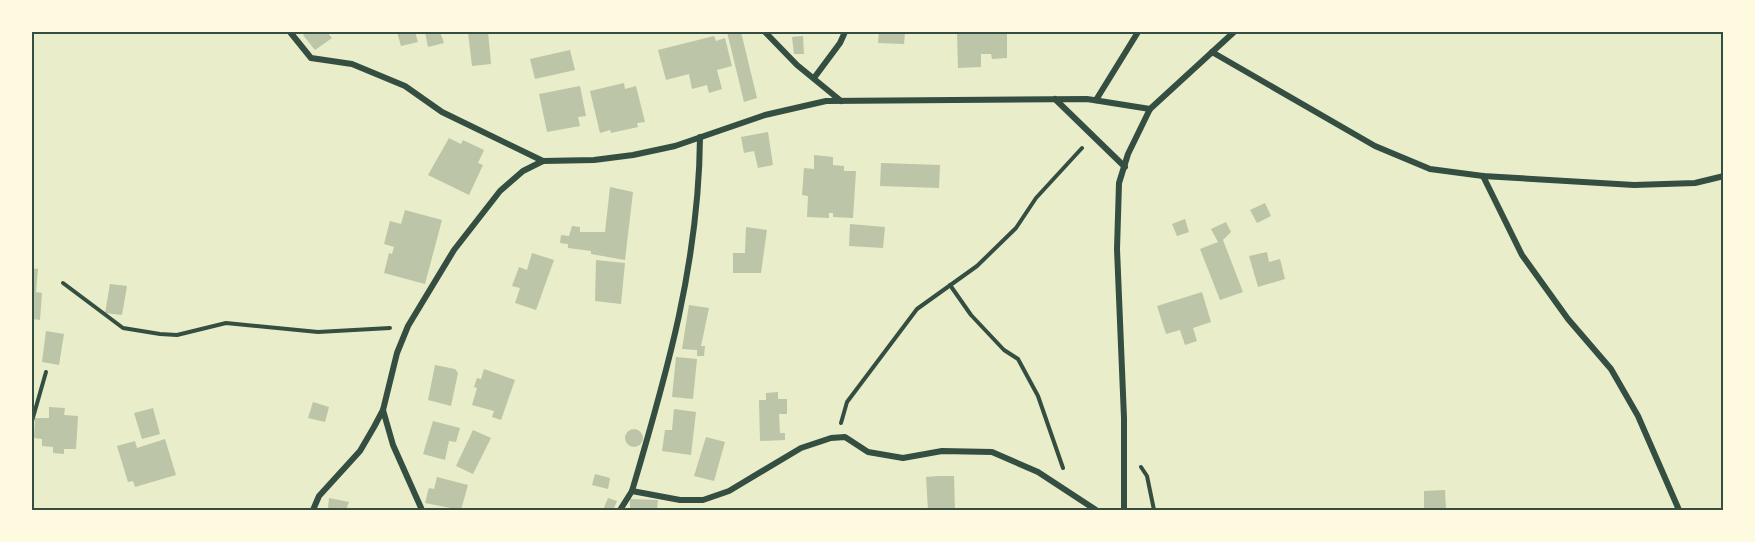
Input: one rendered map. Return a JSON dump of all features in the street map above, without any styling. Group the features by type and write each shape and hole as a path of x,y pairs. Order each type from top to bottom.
{"street":[{"path":"290,32 311,58 352,64 405,86 442,112 543,161 594,160 633,155 700,137 795,106 841,101 1096,100 1150,109"},
{"path":"765,32 797,65 841,101"},
{"path":"814,78 840,43 845,32"},
{"path":"1096,100 1138,32"},
{"path":"1124,510 1117,199 1128,154 1150,109 1234,32"},
{"path":"1212,52 1374,146 1430,169 1483,176 1665,185 1695,183 1724,176"},
{"path":"1055,99 1125,167"},
{"path":"620,510 632,491 670,359 691,261 699,178 700,137"},
{"path":"313,510 319,496 360,451 383,410 392,371 408,326 454,250 481,214 513,179 543,161"},
{"path":"1483,176 1522,255 1568,319 1611,369 1638,416 1678,510"},
{"path":"383,410 393,445 422,510"},
{"path":"632,491 680,500 703,500 729,491 801,448 836,437 845,437 868,452 903,458 942,451 992,452 1038,472 1096,510"}],"path":[{"path":"836,437 848,402 917,309 977,266 1016,228 1036,198 1093,136"},
{"path":"63,283 123,328 160,334 177,335 226,323 318,332 408,326"},
{"path":"950,285 971,315 1004,350 1018,359 1038,396 1070,491"},
{"path":"32,421 46,372"},
{"path":"1124,454 1140,466 1147,476 1154,510"}],"building":[{"path":"308,32 327,32 332,38 315,50 303,35"},
{"path":"397,32 415,32 418,42 401,46"},
{"path":"425,32 440,32 444,43 428,47"},
{"path":"468,32 488,32 491,64 472,66"},
{"path":"727,32 741,32 757,98 744,102"},
{"path":"879,32 905,32 904,44 878,43"},
{"path":"957,32 1007,32 1007,58 992,59 991,54 981,54 981,67 958,68"},
{"path":"714,36 716,41 725,38 732,66 717,70 722,89 709,93 707,85 692,89 689,74 666,80 658,50"},
{"path":"803,36 804,54 794,54 792,37"},
{"path":"570,50 575,70 535,79 530,59"},
{"path":"624,83 625,89 636,86 645,122 637,123 638,127 600,133 590,91"},
{"path":"580,86 586,116 578,117 580,126 547,132 539,94"},
{"path":"768,132 773,165 758,168 754,151 744,153 741,137"},
{"path":"449,138 461,144 463,140 484,150 478,163 483,165 469,195 428,175"},
{"path":"814,155 833,157 833,165 844,166 844,171 856,171 853,218 833,217 833,213 829,213 829,218 807,217 808,196 802,195 804,168 814,169"},
{"path":"881,163 940,165 939,188 880,186"},
{"path":"610,187 633,192 625,260 591,254 591,251 568,248 568,244 560,243 561,235 569,236 572,226 580,227 580,232 605,232"},
{"path":"1265,203 1271,216 1257,223 1250,210"},
{"path":"405,210 442,220 425,284 384,273 389,253 392,254 394,247 384,244 390,221 401,224"},
{"path":"1185,219 1189,232 1177,236 1172,224"},
{"path":"1226,222 1231,232 1223,240 1243,292 1220,300 1200,249 1218,242 1211,229"},
{"path":"850,224 885,227 883,248 849,246"},
{"path":"746,227 767,230 761,273 733,273 733,253 745,253"},
{"path":"1267,252 1269,262 1280,259 1285,279 1258,287 1249,256"},
{"path":"532,253 554,260 536,310 515,303 520,288 512,286 519,267 527,270"},
{"path":"596,260 625,263 621,304 595,301"},
{"path":"32,268 38,269 36,292 42,293 40,320 32,319"},
{"path":"110,284 127,286 122,315 105,313"},
{"path":"1202,292 1211,322 1193,328 1197,341 1185,345 1180,330 1166,334 1157,306"},
{"path":"689,305 709,308 701,346 705,346 704,356 697,356 697,350 682,349"},
{"path":"46,331 64,334 59,365 42,362"},
{"path":"676,357 697,359 693,399 672,397"},
{"path":"435,365 455,369 458,373 451,406 428,400"},
{"path":"484,369 515,380 501,420 492,417 494,411 472,405 477,388 474,387 477,378 481,379"},
{"path":"778,392 778,399 787,399 787,414 779,414 780,433 785,433 785,440 760,441 759,400 766,400 766,393"},
{"path":"313,402 329,407 325,422 308,418"},
{"path":"49,407 65,408 64,415 78,416 76,449 64,449 64,454 53,453 53,447 42,446 42,439 34,438 35,418 49,418"},
{"path":"153,408 160,434 142,439 134,413"},
{"path":"674,409 696,412 691,455 662,451 665,430 672,430"},
{"path":"433,421 460,428 456,442 449,441 445,460 423,454"},
{"path":"634,429 640,432 643,438 640,444 634,447 628,444 625,438 628,432"},
{"path":"473,430 491,438 473,474 456,466"},
{"path":"706,437 725,442 714,481 694,476"},
{"path":"165,439 176,475 135,487 133,481 128,482 117,446 135,441 137,448"},
{"path":"595,474 610,478 608,489 592,485"},
{"path":"954,476 955,510 928,510 926,477"},
{"path":"437,477 468,485 461,510 425,503 429,488 434,489"},
{"path":"1445,490 1446,510 1424,510 1424,491"},
{"path":"329,498 349,502 346,510 328,508"},
{"path":"608,498 617,501 613,510 603,510"},
{"path":"630,499 658,500 657,510 630,510"}]}
